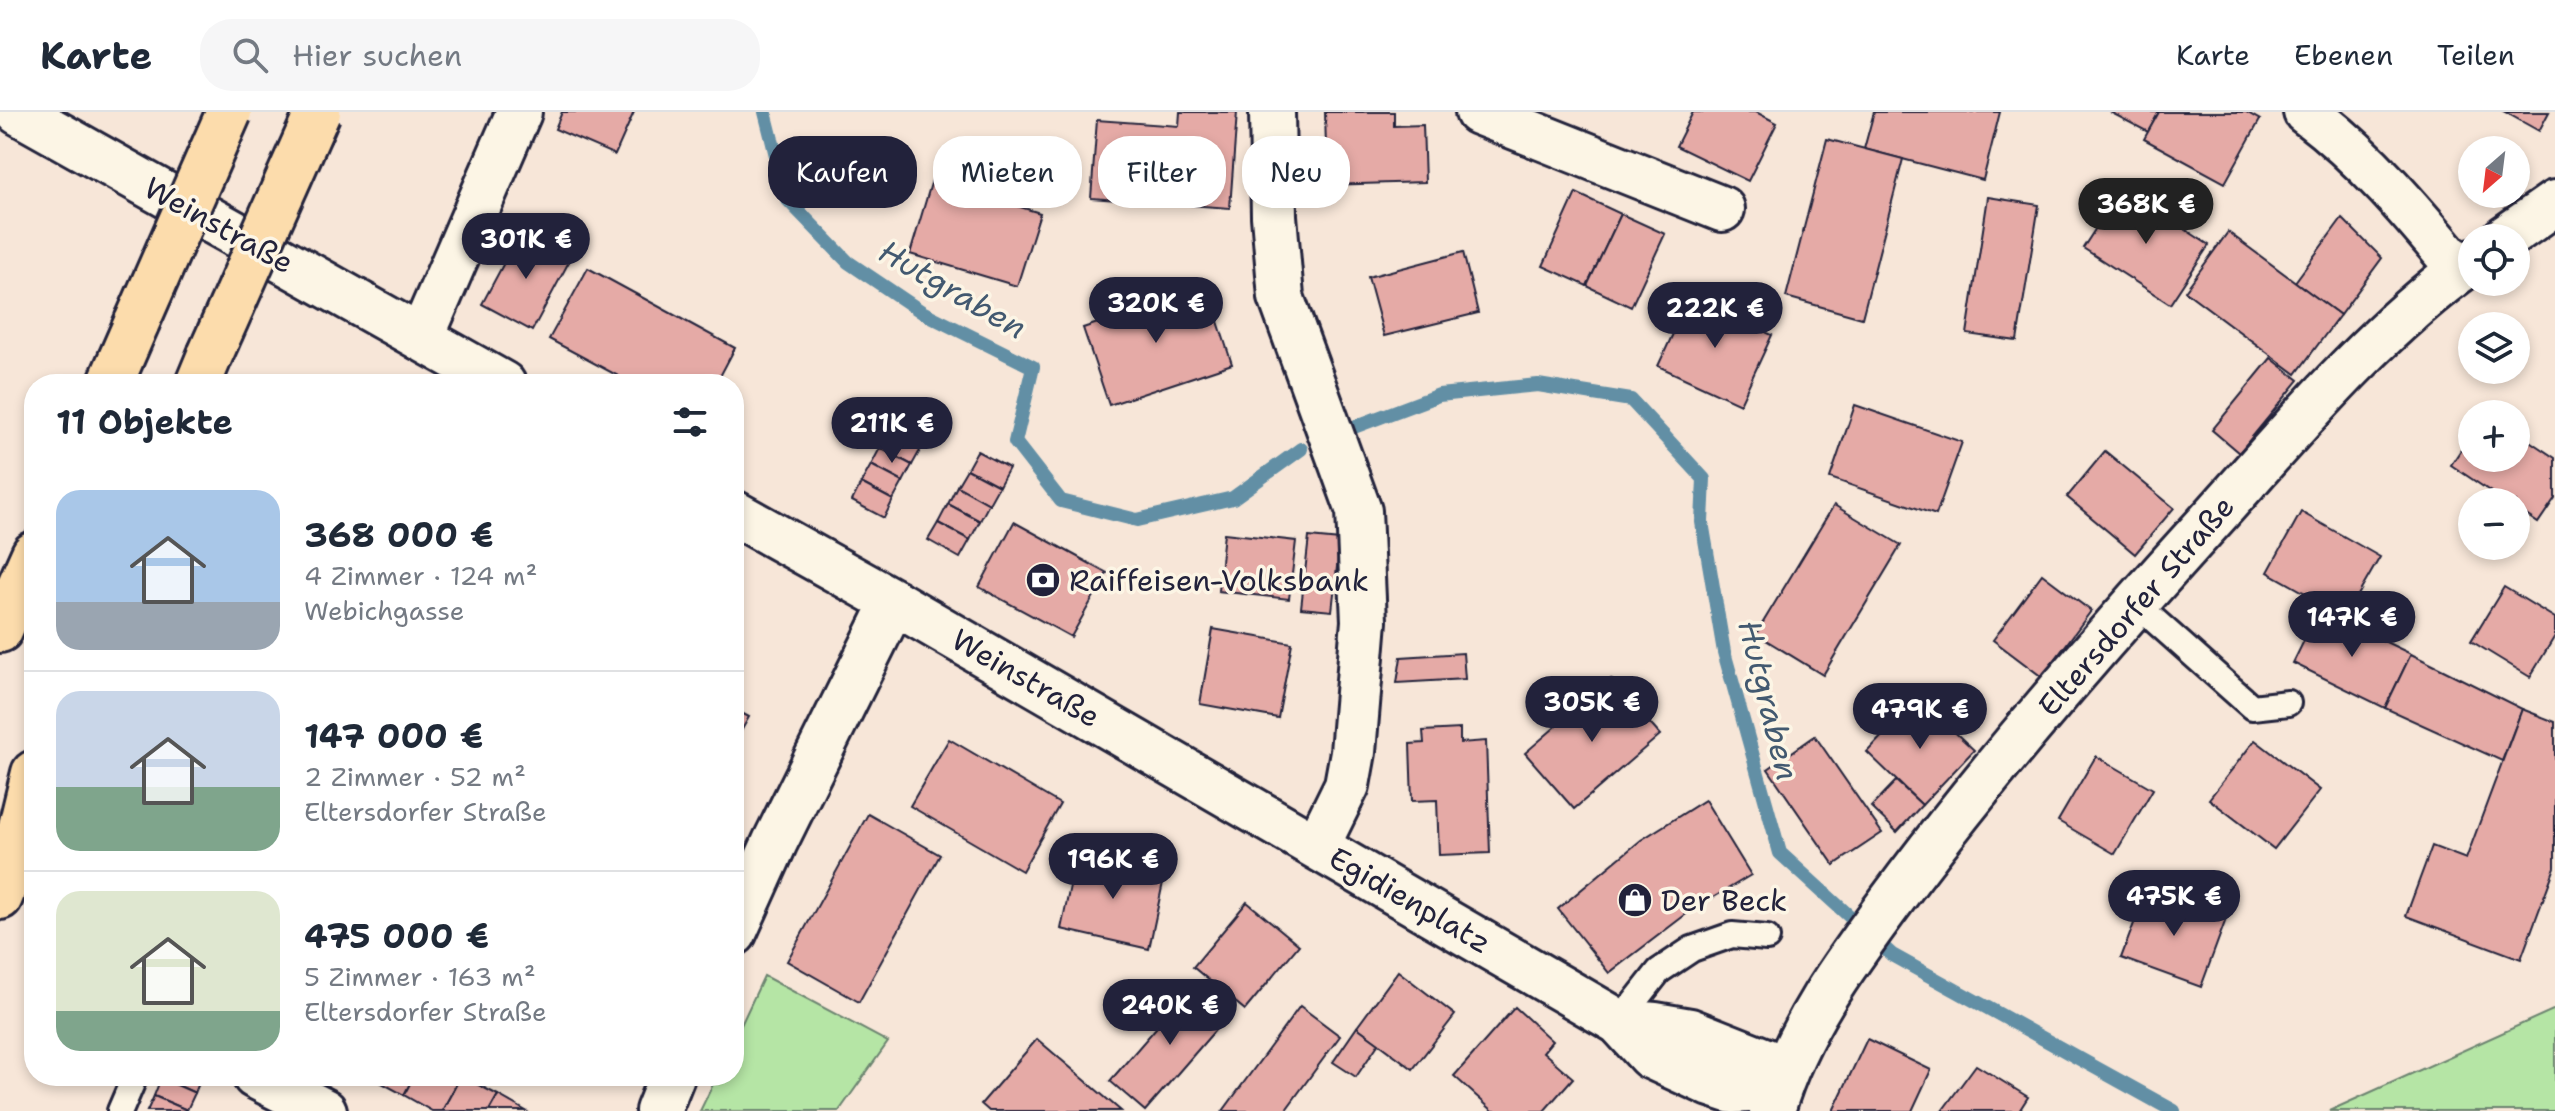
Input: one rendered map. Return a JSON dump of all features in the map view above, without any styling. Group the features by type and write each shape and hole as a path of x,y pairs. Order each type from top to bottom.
{"highway":[{"path":"114,374 229,112"},
{"path":"204,370 318,112"},
{"path":"0,630 24,576"},
{"path":"0,840 24,786"},
{"path":"0,897 10,872 24,814"}],"main road":[{"name":"Weinstraße","path":"18,112 485,374"},
{"path":"421,338 519,112"},
{"name":"Egidienplatz","path":"1272,112 1274,216 1281,297 1359,511 1364,621 1351,763 1347,785 1317,846 1619,1022 1650,1056 1732,1091 1779,1089"},
{"path":"1478,112 1722,209"},
{"path":"2306,112 2395,191 2458,258"},
{"path":"2525,224 2555,203"},
{"name":"Eltersdorfer Straße","path":"1779,1089 1823,999 1843,967 1965,804 2135,603 2365,351 2458,273"},
{"name":"Weinstraße","path":"744,519 1317,846"},
{"path":"744,911 894,602"},
{"name":"Egidienplatz","path":"1619,1022 1690,1031 1779,1089"},
{"path":"1650,1056 1690,1111"},
{"path":"275,1086 324,1111"},
{"path":"658,1111 668,1086"}],"lane":[{"path":"2135,603 2252,707 2288,703"},
{"path":"1619,1022 1659,971 1692,949 1732,935 1767,938"},
{"path":"120,1111 131,1086"}],"green space":[{"path":"764,976 888,1042 839,1111 700,1111 712,1086 744,1086 744,1019"},
{"path":"2555,1009 2555,1111 2329,1111"}],"building":[{"path":"562,112 634,112 615,155 555,129"},
{"path":"1180,112 1237,112 1230,208 1226,208 1226,136 1098,136 1098,199 1091,198 1097,120 1179,126"},
{"path":"1325,112 1394,112 1394,126 1423,125 1425,182 1350,184 1350,136 1326,136"},
{"path":"1693,112 1756,112 1777,123 1748,181 1676,146"},
{"path":"1874,112 2000,112 1983,180 1864,149"},
{"path":"2110,112 2159,112 2148,132"},
{"path":"2159,112 2246,112 2260,120 2225,183 2144,139"},
{"path":"2505,112 2549,112 2539,131"},
{"path":"1827,139 1903,159 1862,318 1786,297"},
{"path":"932,180 933,208 1024,208 1040,213 1017,286 910,254"},
{"path":"2122,188 2209,245 2170,304 2083,248"},
{"path":"1576,193 1621,214 1587,286 1543,266"},
{"path":"1988,197 2039,205 2017,341 1967,334"},
{"path":"1621,214 1665,234 1631,307 1587,286"},
{"path":"2342,218 2382,258 2340,315 2295,282"},
{"path":"521,231 571,258 532,331 482,304"},
{"path":"2228,232 2340,315 2296,374 2185,291"},
{"path":"1463,252 1478,313 1384,336 1368,277"},
{"path":"588,268 735,348 721,374 614,374 549,339"},
{"path":"1185,286 1193,310 1212,303 1232,364 1109,405 1083,328 1104,321 1101,315"},
{"path":"1690,297 1772,335 1740,404 1658,366"},
{"path":"2271,358 2299,380 2239,453 2212,430"},
{"path":"1855,405 1962,442 1936,515 1830,478"},
{"path":"900,412 932,429 922,447 890,430"},
{"path":"890,430 922,447 912,465 880,448"},
{"path":"2530,441 2555,458 2555,498 2538,523 2530,518 2530,488 2485,488 2461,472 2530,472"},
{"path":"880,448 912,465 903,482 871,465"},
{"path":"977,451 1009,468 999,486 967,469"},
{"path":"2105,451 2174,508 2135,554 2067,497"},
{"path":"2458,454 2458,470 2451,465"},
{"path":"871,465 903,482 893,500 861,483"},
{"path":"967,469 999,486 989,504 957,486"},
{"path":"861,483 893,500 884,518 852,501"},
{"path":"957,486 989,504 980,521 948,504"},
{"path":"948,504 980,521 970,540 938,523"},
{"path":"1834,505 1901,545 1823,675 1756,634"},
{"path":"2301,512 2380,557 2346,616 2268,572"},
{"name":"Raiffeisen-Volksbank","path":"1014,522 1107,573 1071,637 979,587"},
{"path":"938,523 970,540 960,558 928,540"},
{"path":"1224,533 1296,541 1289,599 1218,591"},
{"path":"1309,537 1340,540 1332,611 1301,608"},
{"path":"2042,574 2091,611 2042,677 1993,640"},
{"path":"2504,587 2555,618 2555,636 2530,677 2471,641"},
{"path":"2319,610 2411,654 2385,708 2293,663"},
{"path":"1213,629 1292,643 1278,718 1200,704"},
{"path":"1463,653 1465,679 1397,683 1401,657"},
{"path":"2411,654 2522,709 2502,761 2385,708"},
{"path":"1611,679 1660,735 1574,809 1525,753"},
{"path":"1918,698 1974,750 1922,805 1867,752"},
{"path":"2522,709 2555,722 2555,867 2521,959 2406,916 2432,846 2466,859"},
{"path":"1460,729 1460,743 1486,741 1490,853 1439,855 1437,800 1412,801 1410,744 1424,743 1423,731"},
{"path":"1815,736 1882,833 1834,865 1768,769"},
{"path":"949,739 1060,804 1022,871 910,806"},
{"path":"2255,740 2320,790 2274,849 2209,799"},
{"path":"2096,756 2153,789 2115,854 2058,821"},
{"path":"1896,781 1922,805 1897,832 1871,807"},
{"path":"1705,800 1751,875 1689,912 1609,973 1558,909 1641,840"},
{"path":"868,814 940,855 859,1002 787,961"},
{"path":"1077,853 1165,873 1149,949 1061,929"},
{"path":"2147,889 2226,919 2201,987 2121,958"},
{"path":"1247,902 1299,945 1245,1010 1193,967"},
{"path":"1398,971 1455,1015 1413,1069 1357,1027"},
{"path":"1195,983 1230,1013 1145,1111 1110,1081"},
{"path":"1300,1006 1340,1036 1285,1111 1223,1111"},
{"path":"1515,1007 1552,1041 1543,1052 1573,1078 1544,1111 1493,1111 1454,1076"},
{"path":"1357,1027 1379,1043 1356,1077 1333,1062"},
{"path":"1037,1039 1121,1111 989,1111 981,1104"},
{"path":"1867,1039 1931,1070 1912,1111 1833,1111"},
{"path":"1976,1065 2028,1097 2019,1111 1942,1111"},
{"path":"158,1086 179,1086 195,1093 187,1110 154,1096"},
{"path":"179,1086 198,1086 195,1093"},
{"path":"387,1086 409,1086 404,1095"},
{"path":"409,1086 456,1086 442,1111 432,1111 404,1095"},
{"path":"456,1086 480,1086 498,1095 489,1111 442,1111"},
{"path":"498,1095 526,1111 489,1111"},
{"path":"154,1096 187,1110 187,1111 147,1111"}],"waterway":[{"name":"Hutgraben","path":"765,112 787,199 848,262 922,312 1033,367 1015,442 1061,501 1137,520 1233,498 1301,449"},
{"name":"Hutgraben","path":"1354,427 1439,395 1538,385 1631,400 1704,479 1702,522 1724,652 1780,853 1892,955 2174,1111"}],"place":[{"name":"Raiffeisen-Volksbank","path":"1043,580"},
{"name":"Der Beck","path":"1635,900"}]}
